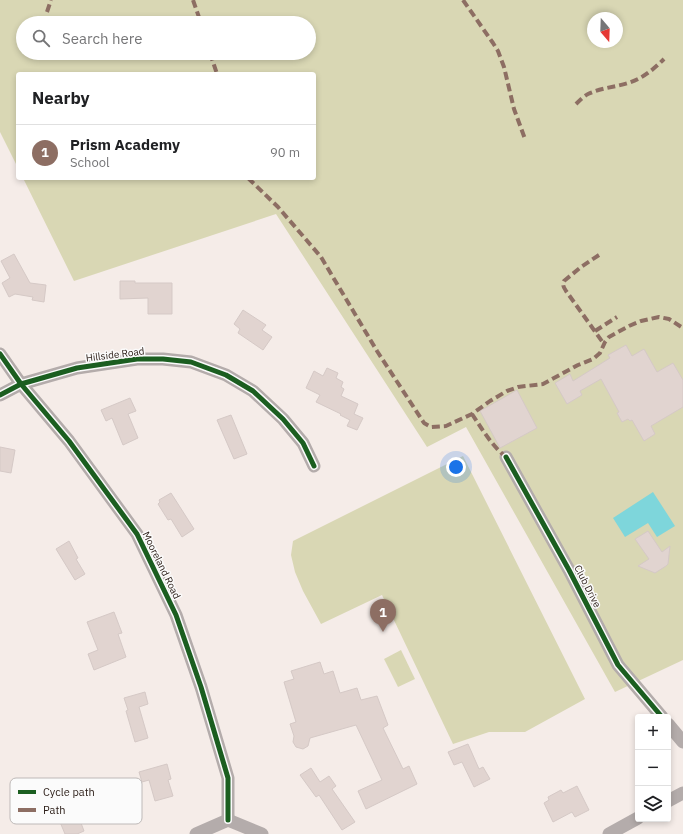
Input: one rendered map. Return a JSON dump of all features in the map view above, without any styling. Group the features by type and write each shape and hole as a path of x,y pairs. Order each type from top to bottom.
{"street":[{"name":"Mooreland Road","path":"0,354 21,384 69,441 137,534 176,615 201,687 228,778 228,820"},
{"name":"Hillside Road","path":"0,395 21,384 77,368 137,359 163,359 191,362 226,375 253,391 283,419 303,443 314,466"},
{"name":"Club Drive","path":"506,458 570,570 618,665 659,714"},
{"path":"671,728 683,742"},
{"path":"671,799 683,793"},
{"path":"196,834 228,820 262,834"},
{"path":"609,834 635,820"}],"shaded area":[{"path":"0,0 683,0 683,660 615,692 466,427 427,447 276,214 74,281 24,180 316,180 316,72 16,72 16,164 0,132"},
{"path":"463,456 585,699 525,732 489,732 453,744 382,595 321,624 303,591 295,572 291,555 293,541"},
{"path":"401,650 415,679 398,687 384,659"}],"water":[{"path":"653,492 675,526 657,537 648,523 625,537 613,518"}],"building":[{"path":"14,254 30,283 46,285 44,302 32,300 33,297 15,294 9,297 2,283 10,278 1,261"},
{"path":"120,281 135,281 135,283 172,283 172,314 148,314 148,298 120,299"},
{"path":"243,310 266,325 262,330 272,337 263,350 238,333 240,329 234,324"},
{"path":"626,345 632,356 644,349 657,372 673,363 683,380 683,407 651,426 655,434 644,441 632,420 630,421 628,419 622,422 617,413 619,412 601,379 580,391 582,395 567,404 555,383 570,374 573,381 610,358 608,355"},
{"path":"327,368 338,373 336,378 343,382 341,387 344,389 341,396 358,404 354,414 363,418 357,430 347,426 350,420 316,402 320,395 306,388 314,371 323,376"},
{"path":"517,390 537,428 500,448 480,411"},
{"path":"130,398 136,411 128,414 138,438 123,445 112,418 106,421 101,410"},
{"path":"231,415 247,454 234,459 217,420"},
{"path":"0,447 15,450 11,473 0,471"},
{"path":"171,493 194,529 182,537 171,519 168,520 158,504 160,502 159,500"},
{"path":"648,531 662,552 670,546 668,564 655,573 638,566 649,559 635,539"},
{"path":"69,541 78,558 76,559 85,574 75,580 56,549"},
{"path":"114,612 122,633 118,634 126,657 94,670 88,654 98,650 87,622"},
{"path":"320,662 324,674 333,671 340,693 357,688 361,700 377,696 388,725 383,728 403,769 409,766 417,784 366,809 358,791 382,780 356,725 310,738 308,746 303,749 296,747 293,742 294,736 290,724 296,722 284,682 294,679 291,671"},
{"path":"145,692 148,704 139,707 148,738 135,742 126,711 128,710 124,698"},
{"path":"468,744 479,769 483,767 490,779 474,787 462,762 454,765 448,752"},
{"path":"167,764 171,779 168,780 173,796 155,801 149,780 142,782 139,772"},
{"path":"311,768 320,782 329,776 336,786 332,789 355,822 342,830 319,795 316,797 300,775"},
{"path":"577,786 589,810 575,817 572,812 553,822 544,803 549,800 548,797 561,790 563,793"},
{"path":"61,824 81,824 84,831 77,834 65,834"}],"marked path":[{"path":"47,12 51,0"},
{"path":"193,0 199,16"},
{"path":"463,0 498,51 504,67 514,109 525,139"},
{"path":"576,104 594,91 628,83 640,78 647,74 664,59"},
{"path":"212,60 216,72"},
{"path":"250,180 278,207 321,257 377,351 424,423 431,427 446,426 472,414 507,391 518,387 543,384 578,365 593,359 600,353 609,337 641,321 659,317 669,319 683,328"},
{"path":"599,255 564,281 563,285 604,344"},
{"path":"595,331 617,317"},
{"path":"472,414 492,443 506,457"}],"cycle path":[{"path":"0,354 21,384 69,441 137,534 176,615 201,687 228,778 228,820"},
{"path":"0,395 21,384 77,368 137,359 163,359 191,362 226,375 253,391 283,419 303,443 314,466"},
{"path":"506,457 569,570 618,665 659,714"}],"place":[{"name":"Prism Academy","path":"383,632"}]}
